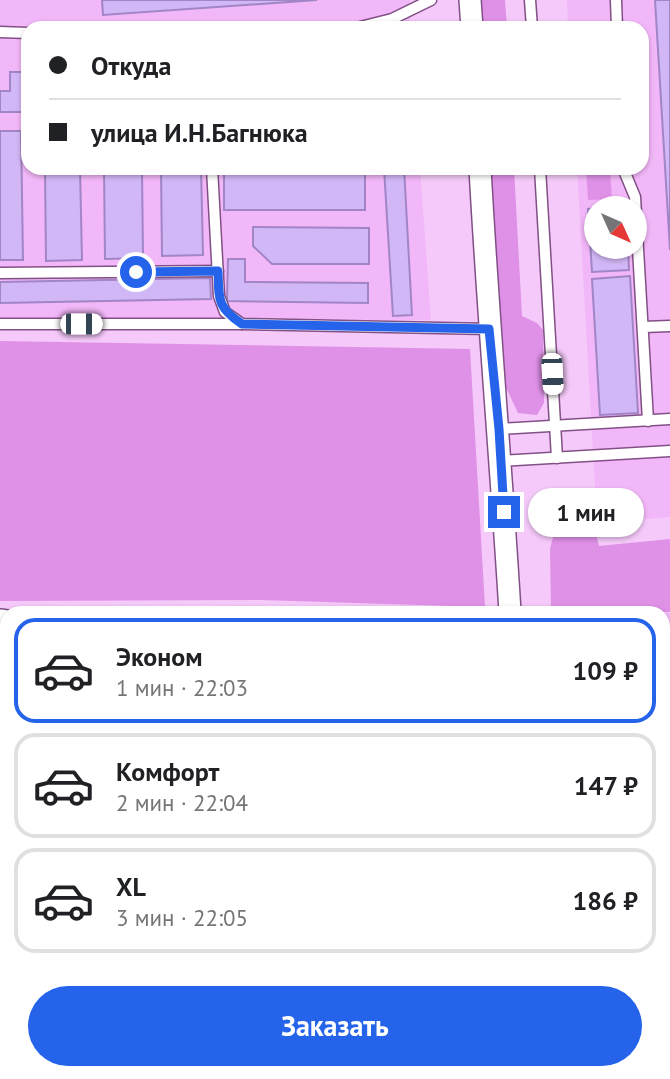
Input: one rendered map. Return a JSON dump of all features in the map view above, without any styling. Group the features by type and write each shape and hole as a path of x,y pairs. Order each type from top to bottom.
{"street":[{"path":"470,0 472,21"},
{"path":"480,175 510,606"}],"lane":[{"path":"384,21 431,0"},
{"path":"530,0 532,21"},
{"path":"616,0 617,21"},
{"path":"0,32 21,33"},
{"path":"212,175 219,296 225,312 242,324"},
{"path":"540,175 557,458"},
{"path":"626,175 635,197 648,421"},
{"path":"0,273 218,271"},
{"path":"0,324 242,324 489,329"},
{"path":"643,327 670,326"},
{"path":"499,429 670,419"},
{"path":"501,461 670,452"}],"shaded area":[{"path":"0,0 410,0 410,21 21,21 21,175 421,175 431,320 0,319"},
{"path":"479,0 505,0 506,21 480,21"},
{"path":"567,0 670,0 670,517 597,523 577,175 649,175 649,21 568,21"},
{"path":"489,175 514,175 522,316 537,323 543,330 544,403 537,415 518,413 503,381"},
{"path":"586,175 610,175 612,196 588,196"},
{"path":"0,341 470,349 485,606 261,600 0,601"},
{"path":"586,493 599,546 670,539 670,606 551,606 550,549 563,499"}],"building":[{"path":"102,0 317,0 103,15"},
{"path":"655,0 670,0 670,250"},
{"path":"10,72 21,72 21,112 0,112 0,91 10,91"},
{"path":"0,131 21,131 23,260 0,260"},
{"path":"45,175 80,175 82,260 46,261"},
{"path":"104,175 142,175 143,258 105,259"},
{"path":"161,175 201,175 203,255 162,256"},
{"path":"224,175 365,175 365,210 224,210"},
{"path":"384,175 404,175 412,315 393,316"},
{"path":"253,227 369,228 369,264 272,264 253,246"},
{"path":"228,259 245,259 245,282 368,283 368,303 227,301"},
{"path":"591,259 629,259 629,270 592,272"},
{"path":"630,276 638,413 600,415 592,279"},
{"path":"210,278 211,299 0,303 0,282"}],"route":[{"path":"136,272 218,271 219,296 225,312 242,324 489,329 504,512"}]}
